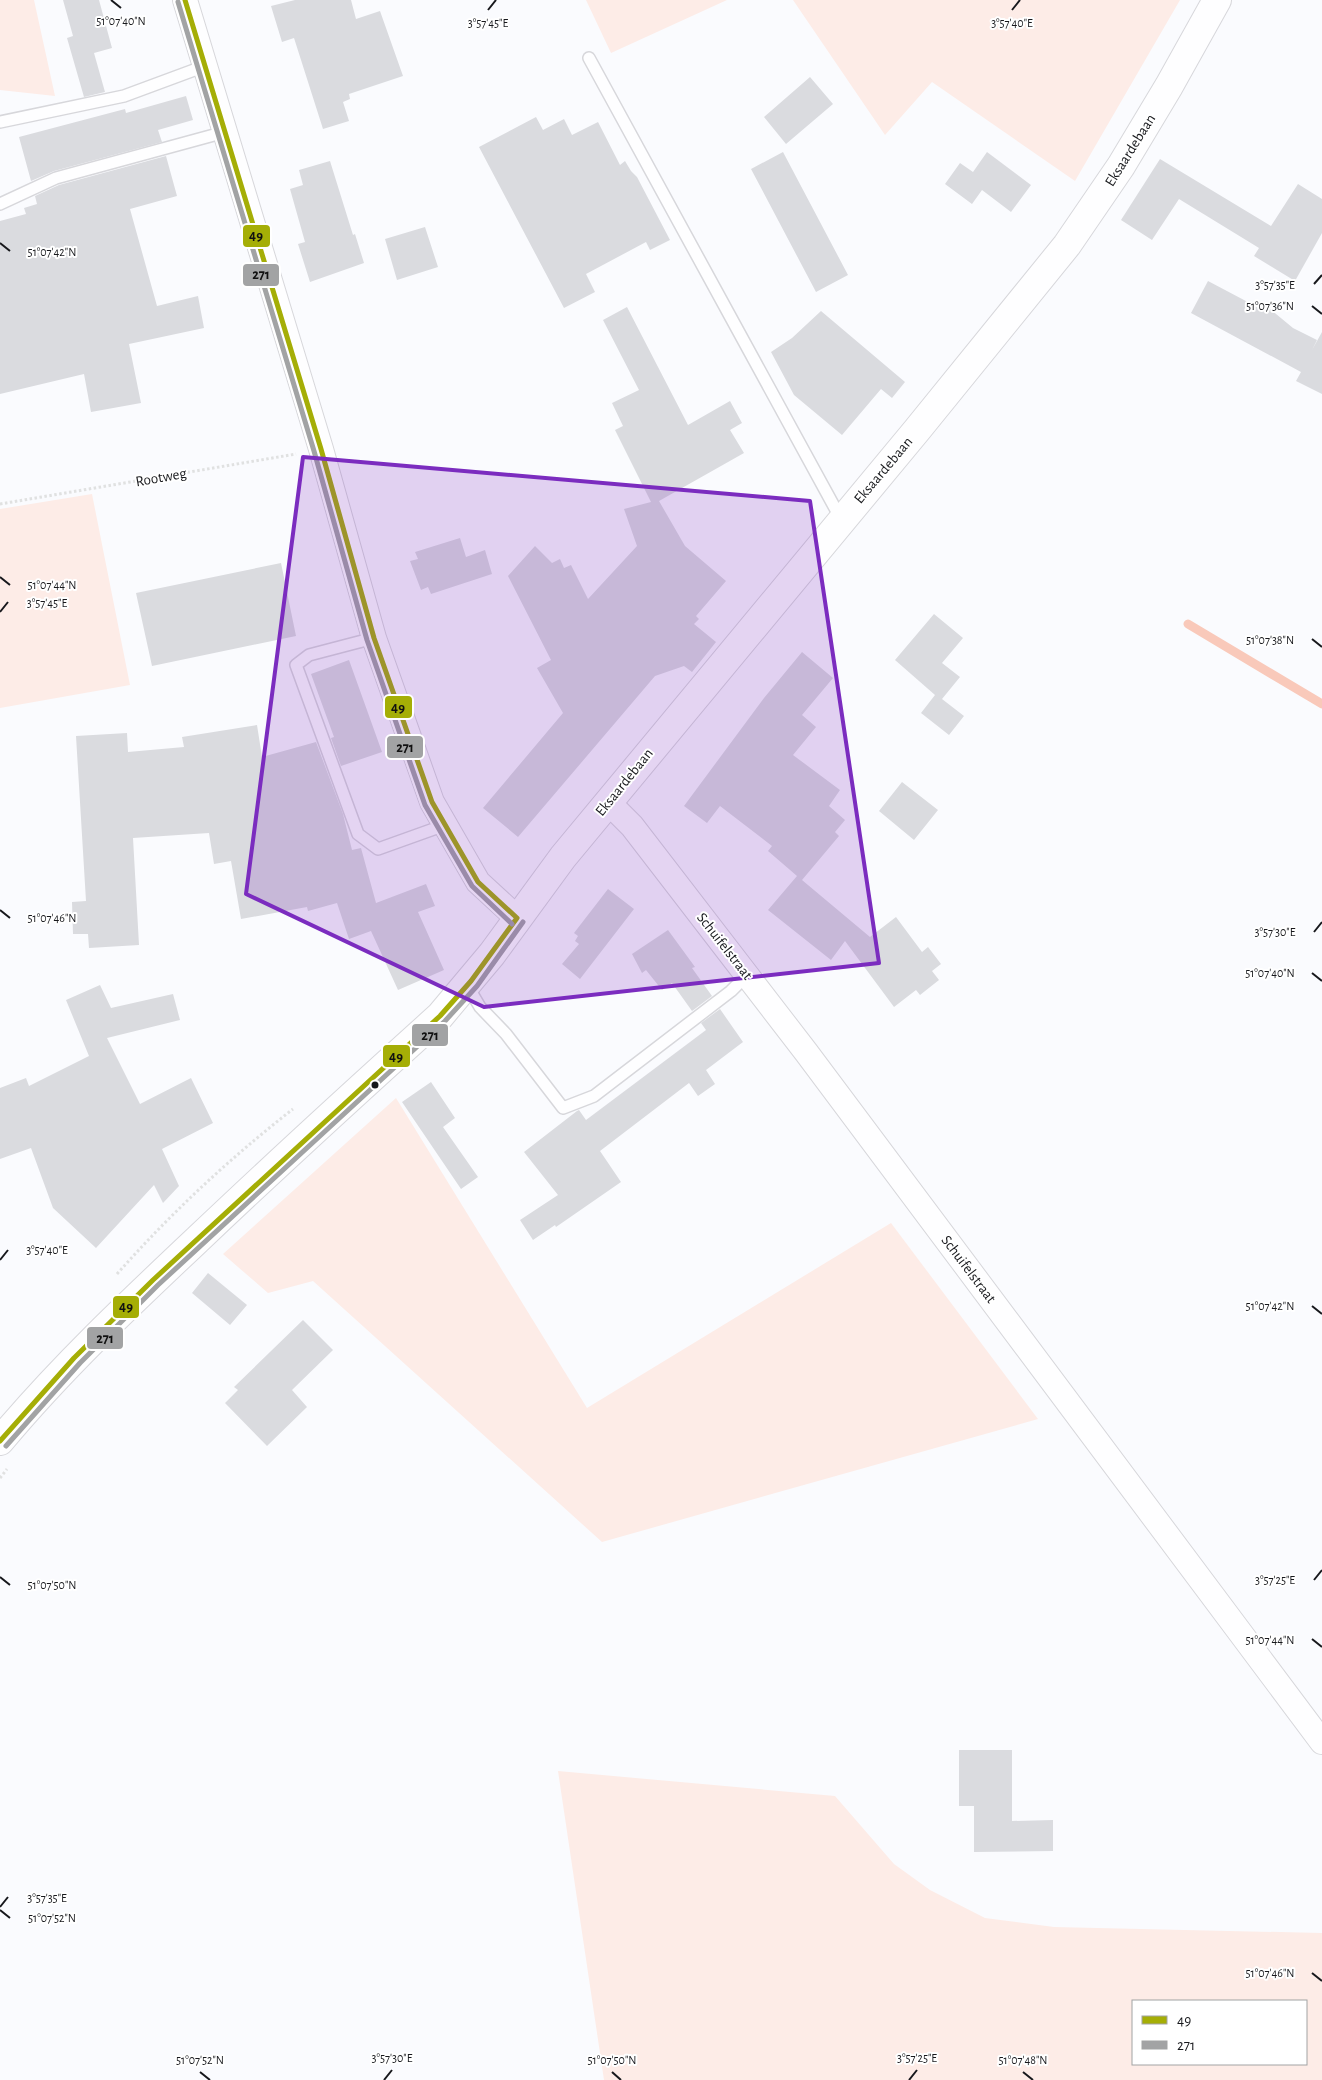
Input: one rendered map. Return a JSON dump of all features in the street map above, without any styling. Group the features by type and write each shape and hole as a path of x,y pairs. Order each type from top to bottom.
{"main road":[{"name":"Eksaardebaan","path":"0,1441 60,1372 102,1329 440,1016 467,985 563,857 1067,245 1121,166 1169,86 1217,0"}],"street":[{"path":"184,0 321,449 374,638 432,802 478,882 517,918"},
{"name":"Schuifelstraat","path":"608,802 632,826 747,975 1322,1742"}],"lane":[{"path":"590,58 841,519"},
{"path":"0,122 124,96 205,66"},
{"path":"0,204 56,178 225,132"},
{"path":"374,638 309,655 296,665 354,825 358,834 378,849 445,825"},
{"path":"467,985 480,1007 506,1034 563,1108 594,1096 731,991 747,975"}],"path":[{"name":"Rootweg","path":"0,504 321,449"}],"highlighted area":[{"path":"303,457 810,501 879,963 484,1007 246,894"}],"shaded area":[{"path":"0,0 34,0 55,96 0,90"},
{"path":"586,0 727,0 611,53"},
{"path":"793,0 1180,0 1075,181 932,82 885,135"},
{"path":"92,494 130,685 0,708 0,509"},
{"path":"396,1098 587,1408 891,1223 1038,1419 602,1542 313,1281 268,1293 223,1254"},
{"path":"558,1771 835,1796 894,1864 930,1890 985,1918 1054,1927 1322,1933 1322,2080 604,2080"}],"building":[{"path":"63,0 99,0 112,48 94,53 105,92 84,97 67,38 73,36"},
{"path":"295,0 351,0 356,19 380,11 403,76 349,94 350,99 343,102 349,121 323,129 294,38 282,42 271,6"},
{"path":"810,77 833,104 786,144 764,117"},
{"path":"186,96 193,120 158,130 162,142 54,171 31,181 19,137 125,109 126,113"},
{"path":"536,117 543,130 564,119 572,135 598,122 620,165 625,161 637,177 670,240 650,250 646,242 586,274 595,292 564,308 479,147"},
{"path":"783,152 848,275 816,292 751,169"},
{"path":"987,152 1031,185 1011,212 982,190 972,204 945,184 960,163 973,172"},
{"path":"166,156 177,196 130,209 157,306 198,296 204,328 129,344 141,403 91,412 84,374 0,394 0,221 26,214 24,208 37,204 35,196 59,185"},
{"path":"1160,159 1271,226 1298,184 1322,199 1322,233 1295,281 1254,256 1259,248 1179,199 1152,240 1121,220"},
{"path":"330,161 353,235 355,234 364,263 310,282 298,244 305,242 290,189 303,185 299,170"},
{"path":"425,227 438,267 397,280 385,239"},
{"path":"1208,281 1261,309 1264,304 1293,328 1317,340 1312,350 1322,332 1322,394 1296,381 1301,372 1191,313"},
{"path":"627,307 688,425 730,401 742,423 730,430 744,453 659,501 685,546 726,581 696,616 699,619 694,624 716,642 692,672 684,666 655,676 518,837 483,808 563,713 537,668 551,660 508,576 535,546 552,563 560,559 564,568 571,565 588,599 637,546 624,509 651,502 615,430 623,426 612,403 639,390 603,320"},
{"path":"821,311 905,382 892,398 881,389 842,435 794,395 771,352 792,338"},
{"path":"460,538 466,557 485,550 492,574 431,594 428,587 421,590 410,561 418,559 415,552"},
{"path":"281,563 296,636 152,666 136,593"},
{"path":"934,614 963,638 942,663 960,677 942,699 964,716 949,735 921,713 935,695 895,660"},
{"path":"802,652 833,678 802,715 816,727 793,755 840,790 829,806 845,820 835,832 839,836 802,880 870,937 896,917 922,952 928,947 941,964 932,971 939,980 920,995 916,990 894,1007 845,941 831,960 768,910 797,876 768,851 772,846 720,806 707,823 684,806 764,698"},
{"path":"349,660 382,752 341,766 331,738 334,737 311,674"},
{"path":"257,725 262,757 316,742 343,814 352,850 361,848 376,903 426,884 435,906 418,912 444,970 398,990 371,931 349,939 337,903 308,911 307,907 241,919 231,861 214,864 209,833 133,838 139,945 89,948 88,934 73,934 72,902 86,901 76,736 127,733 128,752 184,747 182,737"},
{"path":"902,782 938,810 914,840 879,811"},
{"path":"608,889 634,909 580,979 562,964 579,944 575,941 578,936 574,933"},
{"path":"668,930 695,967 692,968 712,996 692,1011 672,983 662,990 646,970 642,973 632,954"},
{"path":"100,985 111,1008 173,994 180,1020 107,1038 140,1104 191,1078 213,1123 162,1149 179,1186 163,1203 154,1185 96,1248 53,1208 31,1148 0,1159 0,1088 26,1078 29,1086 89,1056 66,1000"},
{"path":"720,1009 743,1042 706,1070 715,1084 698,1096 689,1083 600,1151 621,1182 556,1227 555,1225 533,1240 520,1220 558,1195 524,1152 577,1111 579,1110 586,1120 706,1030 701,1023"},
{"path":"431,1082 455,1118 443,1127 478,1177 461,1189 402,1102"},
{"path":"208,1273 247,1305 230,1325 192,1293"},
{"path":"303,1320 333,1350 292,1390 307,1407 267,1446 225,1403 238,1390 234,1387"},
{"path":"959,1750 1012,1750 1012,1821 1053,1820 1053,1851 974,1852 974,1806 959,1806"}],"waterway":[{"path":"1188,624 1322,704"}],"transit line":[{"name":"49","path":"185,0 321,449 374,638 432,802 478,882 517,918"},
{"name":"271","path":"178,2 314,451 367,640 425,805 472,886 512,924"},
{"name":"49","path":"0,1441 74,1358 153,1280 440,1016 471,981 517,918"},
{"name":"271","path":"6,1446 80,1363 158,1285 445,1021 477,986 523,922"}]}
